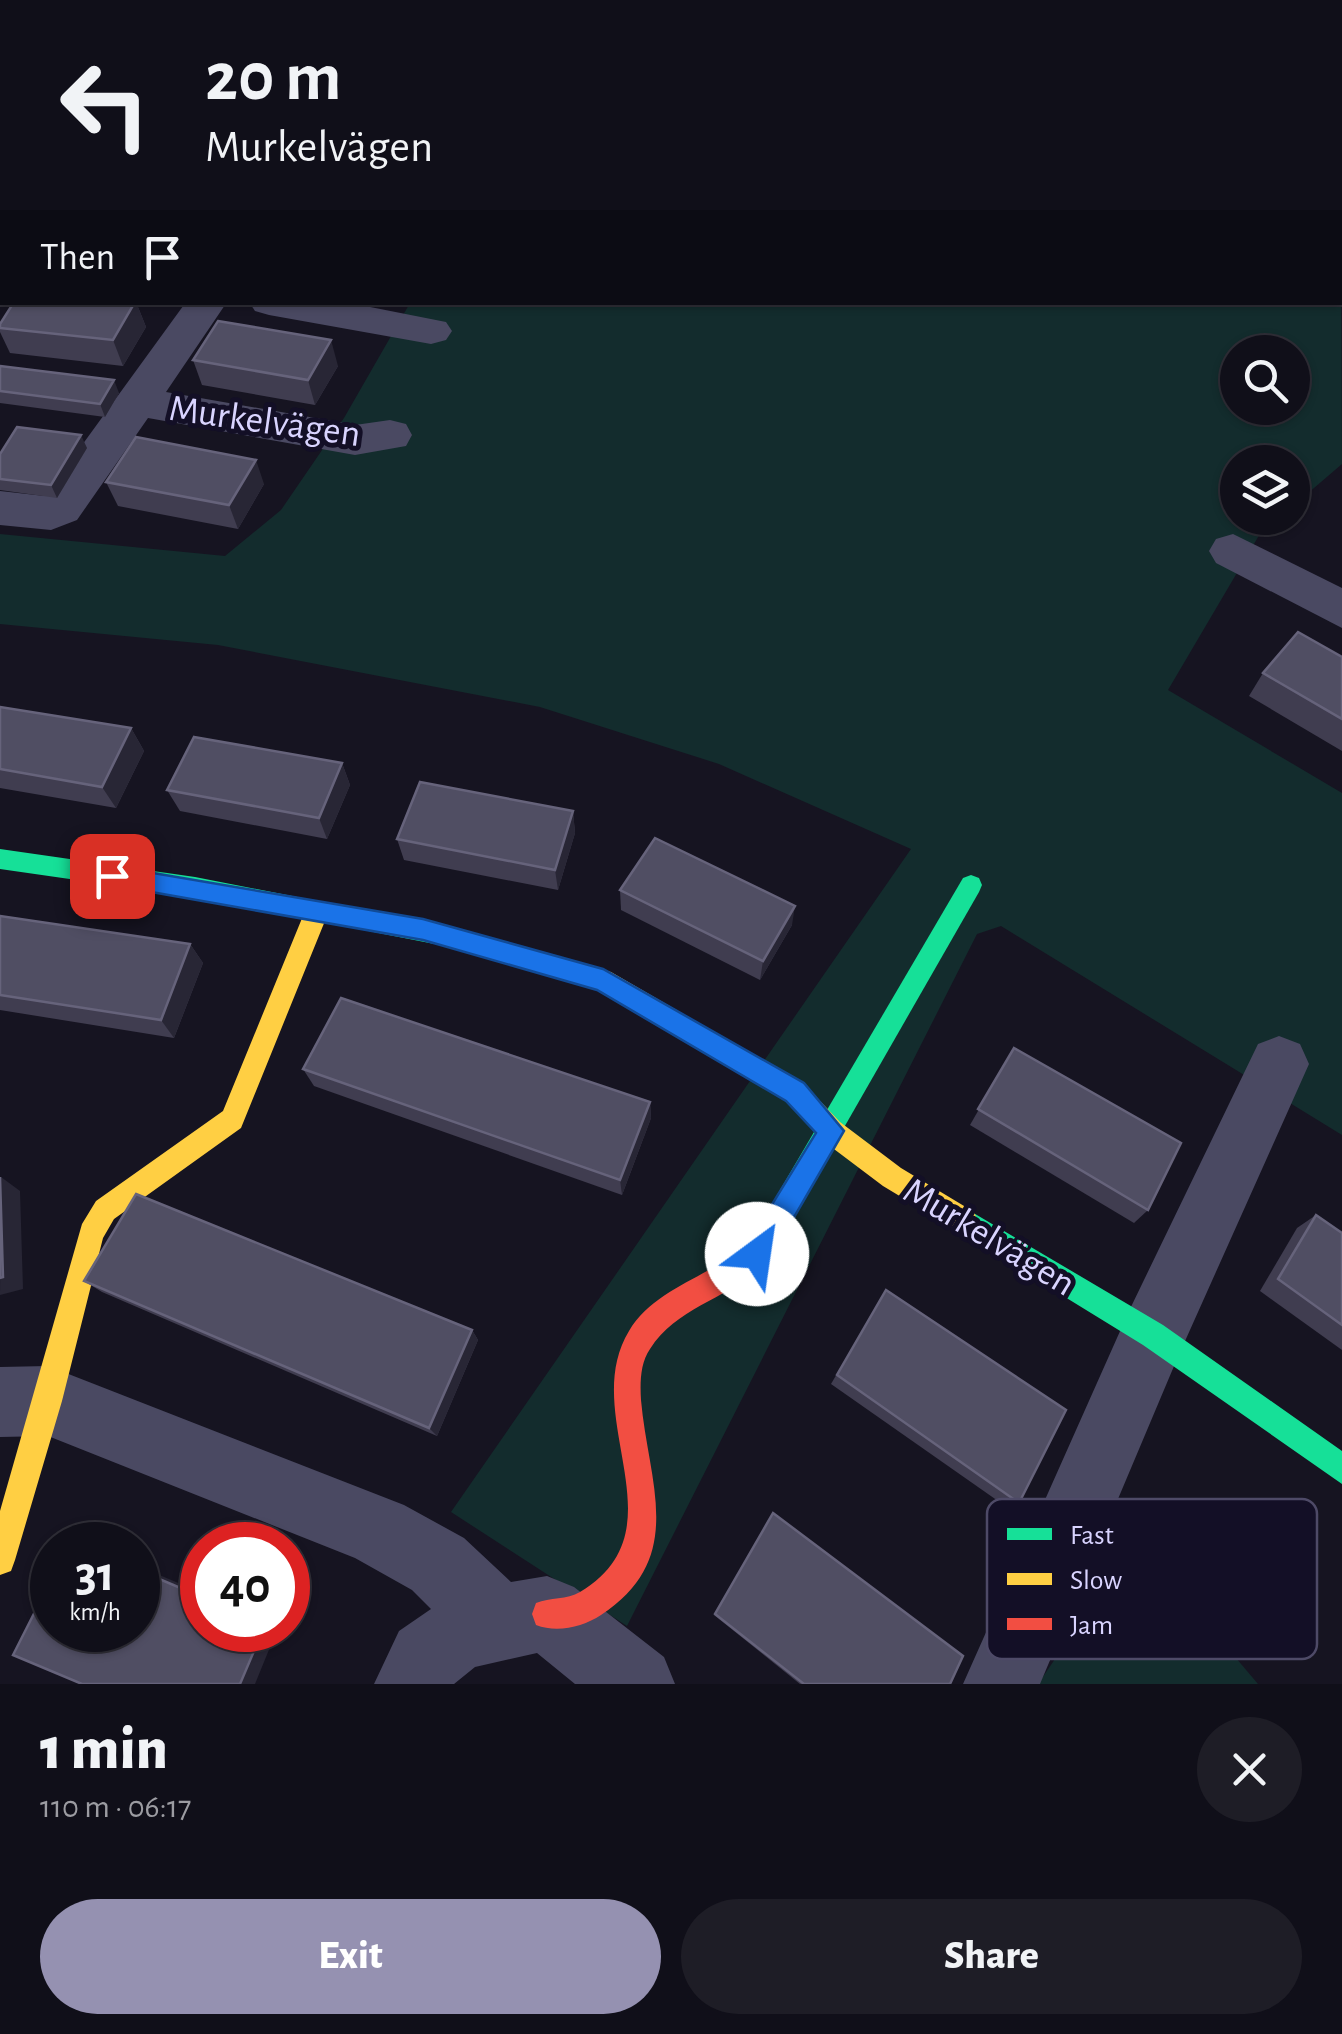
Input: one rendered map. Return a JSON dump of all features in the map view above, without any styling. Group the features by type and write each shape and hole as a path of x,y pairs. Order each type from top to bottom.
{"street":[{"name":"Murkelvägen","path":"0,508 51,513 62,508 206,305"},
{"path":"285,305 431,331"},
{"name":"Murkelvägen","path":"140,402 355,440 390,435"},
{"path":"1233,551 1342,610"},
{"name":"Murkelvägen","path":"0,859 195,888 423,929 603,980 795,1092 831,1131 892,1177 1153,1335 1342,1469"},
{"path":"412,1684 418,1664 439,1642 522,1618 583,1612 622,1577 644,1530 640,1462 626,1400 629,1362 644,1327 757,1254 972,886"},
{"path":"0,1560 24,1402 91,1233 105,1210 232,1120 318,911"},
{"path":"1082,1499 1279,1064"},
{"path":"24,1402 378,1531 636,1684"},
{"path":"1001,1684 1012,1659"}],"green space":[{"path":"409,305 1341,305 1342,464 1310,491 1310,445 1220,445 1220,535 1259,535 1168,690 1342,793 1342,1135 1001,926 977,934 627,1626 451,1512 911,849 719,764 540,707 218,645 0,624 0,534 225,556 281,510 344,418"},
{"path":"1055,1659 1237,1659 1258,1684 1038,1684"}],"building":[{"path":"12,305 133,305 113,340 0,328"},
{"path":"218,321 331,340 308,380 193,360"},
{"path":"0,366 114,380 100,404 0,391"},
{"path":"17,427 81,435 51,485 0,479 0,454"},
{"path":"136,437 256,460 229,505 106,482"},
{"path":"1298,632 1342,657 1342,719 1263,673"},
{"path":"0,707 131,728 102,787 0,769"},
{"path":"194,737 342,763 319,818 167,790"},
{"path":"420,782 573,811 555,870 397,839"},
{"path":"655,838 795,906 763,961 620,890"},
{"path":"0,916 190,944 161,1020 0,995"},
{"path":"341,998 650,1102 620,1180 303,1069"},
{"path":"1014,1048 1181,1143 1148,1210 978,1109"},
{"path":"0,1177 3,1277 0,1278"},
{"path":"136,1194 472,1330 429,1428 84,1281"},
{"path":"1316,1215 1342,1233 1342,1325 1278,1279"},
{"path":"886,1290 1066,1410 1021,1499 1013,1499 837,1375"},
{"path":"773,1513 963,1656 950,1684 804,1684 715,1614"},
{"path":"160,1579 180,1588 180,1652 254,1652 240,1684 82,1684 13,1655 30,1621 30,1652 160,1652"}],"traffic: fast":[{"path":"0,859 195,887 460,939"},
{"path":"782,1211 971,885"},
{"path":"965,1221 1153,1335 1342,1469"}],"traffic: slow":[{"path":"0,1560 48,1401 91,1233 105,1210 232,1119 317,911"},
{"path":"460,939 603,980 795,1092 831,1131 892,1177 965,1221"}],"traffic: jam":[{"path":"547,1614 577,1610 604,1593 633,1560 643,1533 644,1505 626,1388 630,1360 638,1341 665,1312 754,1256 782,1211"}],"route":[{"path":"112,876 423,929 603,980 695,1031 795,1092 831,1131 757,1254"}]}
